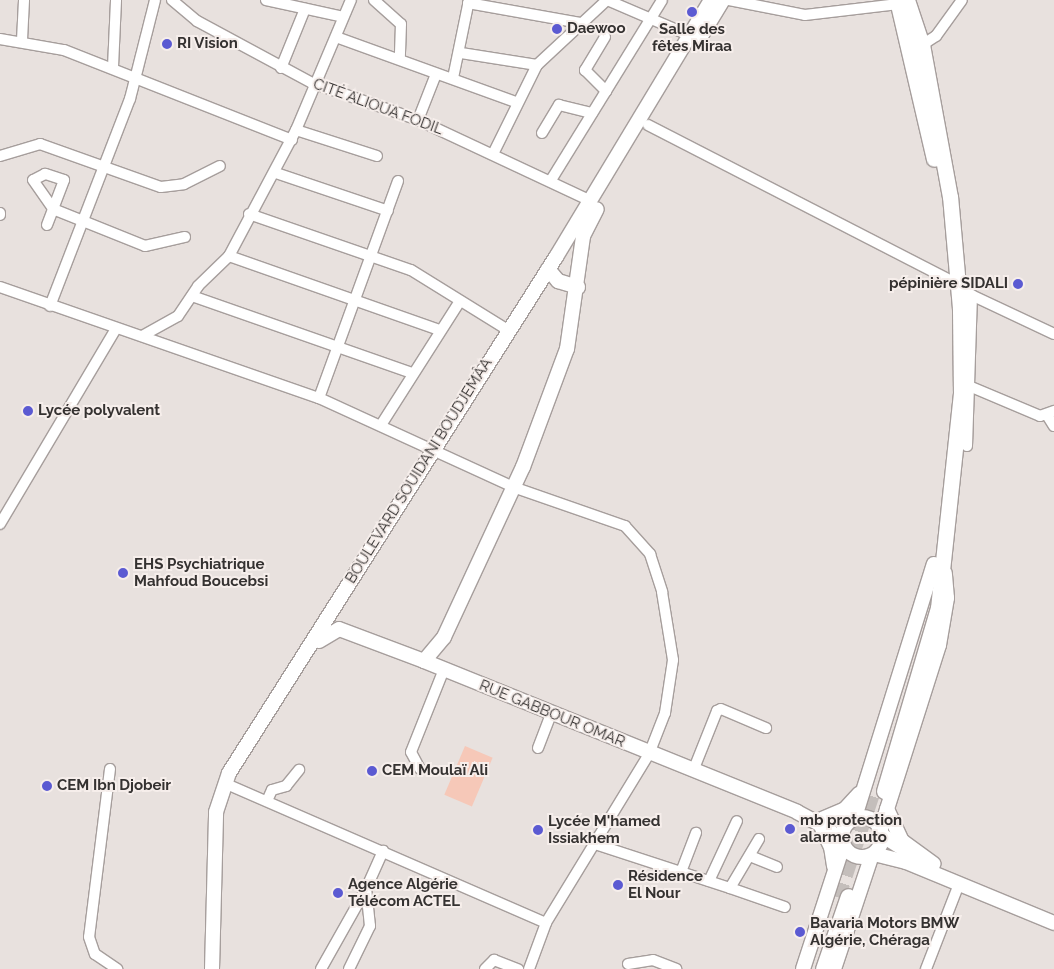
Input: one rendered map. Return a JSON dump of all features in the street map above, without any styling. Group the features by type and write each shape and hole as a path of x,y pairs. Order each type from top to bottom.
{"highway":[{"path":"874,789 919,649 939,565 960,288 949,189 922,45 899,1"},
{"path":"899,1 960,288"},
{"path":"813,969 843,897 823,969"}],"main road":[{"name":"BOULEVARD SOUIDANI BOUDJEMÂA","path":"212,969 216,812 224,783 311,649 506,329 552,263 591,201 711,0"},
{"path":"424,661 444,637 513,486 567,349 587,226 723,0"},
{"path":"578,287 558,281 552,263 581,264"},
{"path":"834,969 882,832 887,809 939,645 948,598 939,565"},
{"path":"311,649 331,631 345,631 336,606"},
{"name":"RUE GABBOUR OMAR","path":"345,631 444,669 649,754 821,821 843,845"},
{"path":"803,969 852,818 874,789"},
{"path":"833,876 831,847 821,821 845,809 874,789"},
{"path":"887,809 902,841 934,864"},
{"path":"852,818 867,816 882,832 934,864 1054,914"},
{"name":"RUE GABBOUR OMAR","path":"821,821 852,818"},
{"path":"843,845 853,855 873,854 960,884 1054,924"}],"street":[{"path":"22,40 24,0"},
{"path":"113,67 116,0"},
{"path":"50,306 137,76 155,0"},
{"name":"CITÉ ALIOUA FODIL","path":"172,0 197,21 281,68 312,83 418,120 494,152 591,201"},
{"path":"266,0 343,17"},
{"path":"142,336 178,316 192,296 229,256 249,214 276,173 294,135 312,83 336,37 351,0"},
{"path":"374,0 401,24 400,58"},
{"path":"494,152 516,102 537,65 580,23 607,0 691,36"},
{"path":"551,180 662,0"},
{"path":"729,0 811,15 899,1"},
{"path":"756,0 767,7"},
{"path":"922,45 936,36 962,0"},
{"path":"453,78 461,53 469,2 580,23"},
{"path":"281,68 305,9"},
{"path":"336,37 400,58 436,74 453,78 516,102"},
{"path":"606,37 585,70 606,91"},
{"path":"0,39 22,40 113,67 294,135 377,156"},
{"path":"461,53 537,65"},
{"path":"418,120 436,74"},
{"path":"542,133 559,105 592,114"},
{"path":"648,125 960,288 1054,334"},
{"path":"0,156 40,144 161,187 184,184 220,166"},
{"path":"276,173 388,211"},
{"path":"319,398 340,347 398,181"},
{"path":"47,225 53,209 145,246 185,237"},
{"path":"249,214 411,270 506,329"},
{"path":"229,256 439,330"},
{"path":"0,287 116,329 142,336 319,398 513,486 625,526 650,554 662,592 673,660 665,713 649,754 546,924 530,969"},
{"path":"960,288 969,386 967,446"},
{"path":"192,296 412,373"},
{"path":"381,425 439,330 460,301"},
{"path":"0,524 116,329"},
{"path":"969,386 1051,413 1054,426"},
{"path":"420,769 411,752 444,669"},
{"path":"694,771 717,711 722,709 766,728"},
{"path":"538,748 551,714"},
{"path":"110,769 88,937 95,954 112,968"},
{"path":"267,801 272,790 286,786 299,770"},
{"path":"224,783 546,924"},
{"path":"708,881 737,821"},
{"path":"681,872 696,833"},
{"path":"730,888 758,839"},
{"path":"595,844 785,907"},
{"path":"321,969 366,889 383,851"},
{"path":"750,856 777,866"},
{"path":"926,969 960,884"},
{"path":"349,969 370,926 366,889"},
{"path":"485,969 494,960 518,969"},
{"path":"628,964 653,960 676,969"}],"shaded area":[{"path":"465,746 493,758 472,807 444,795"}],"tunnel":[{"path":"838,897 874,789"}],"place":[{"name":"Salle des fêtes Miraa","path":"692,12"},
{"name":"Daewoo","path":"557,29"},
{"name":"RI Vision","path":"167,44"},
{"name":"pépinière SIDALI","path":"1018,284"},
{"name":"Lycée polyvalent","path":"28,411"},
{"name":"EHS Psychiatrique Mahfoud Boucebsi","path":"123,573"},
{"name":"CEM Moulaï Ali","path":"372,771"},
{"name":"CEM Ibn Djobeir","path":"47,786"},
{"name":"mb protection alarme auto","path":"790,829"},
{"name":"Lycée M'hamed Issiakhem","path":"538,830"},
{"name":"Résidence El Nour","path":"618,885"},
{"name":"Agence Algérie Télécom ACTEL","path":"338,893"},
{"name":"Bavaria Motors BMW Algérie, Chéraga","path":"800,932"}]}
